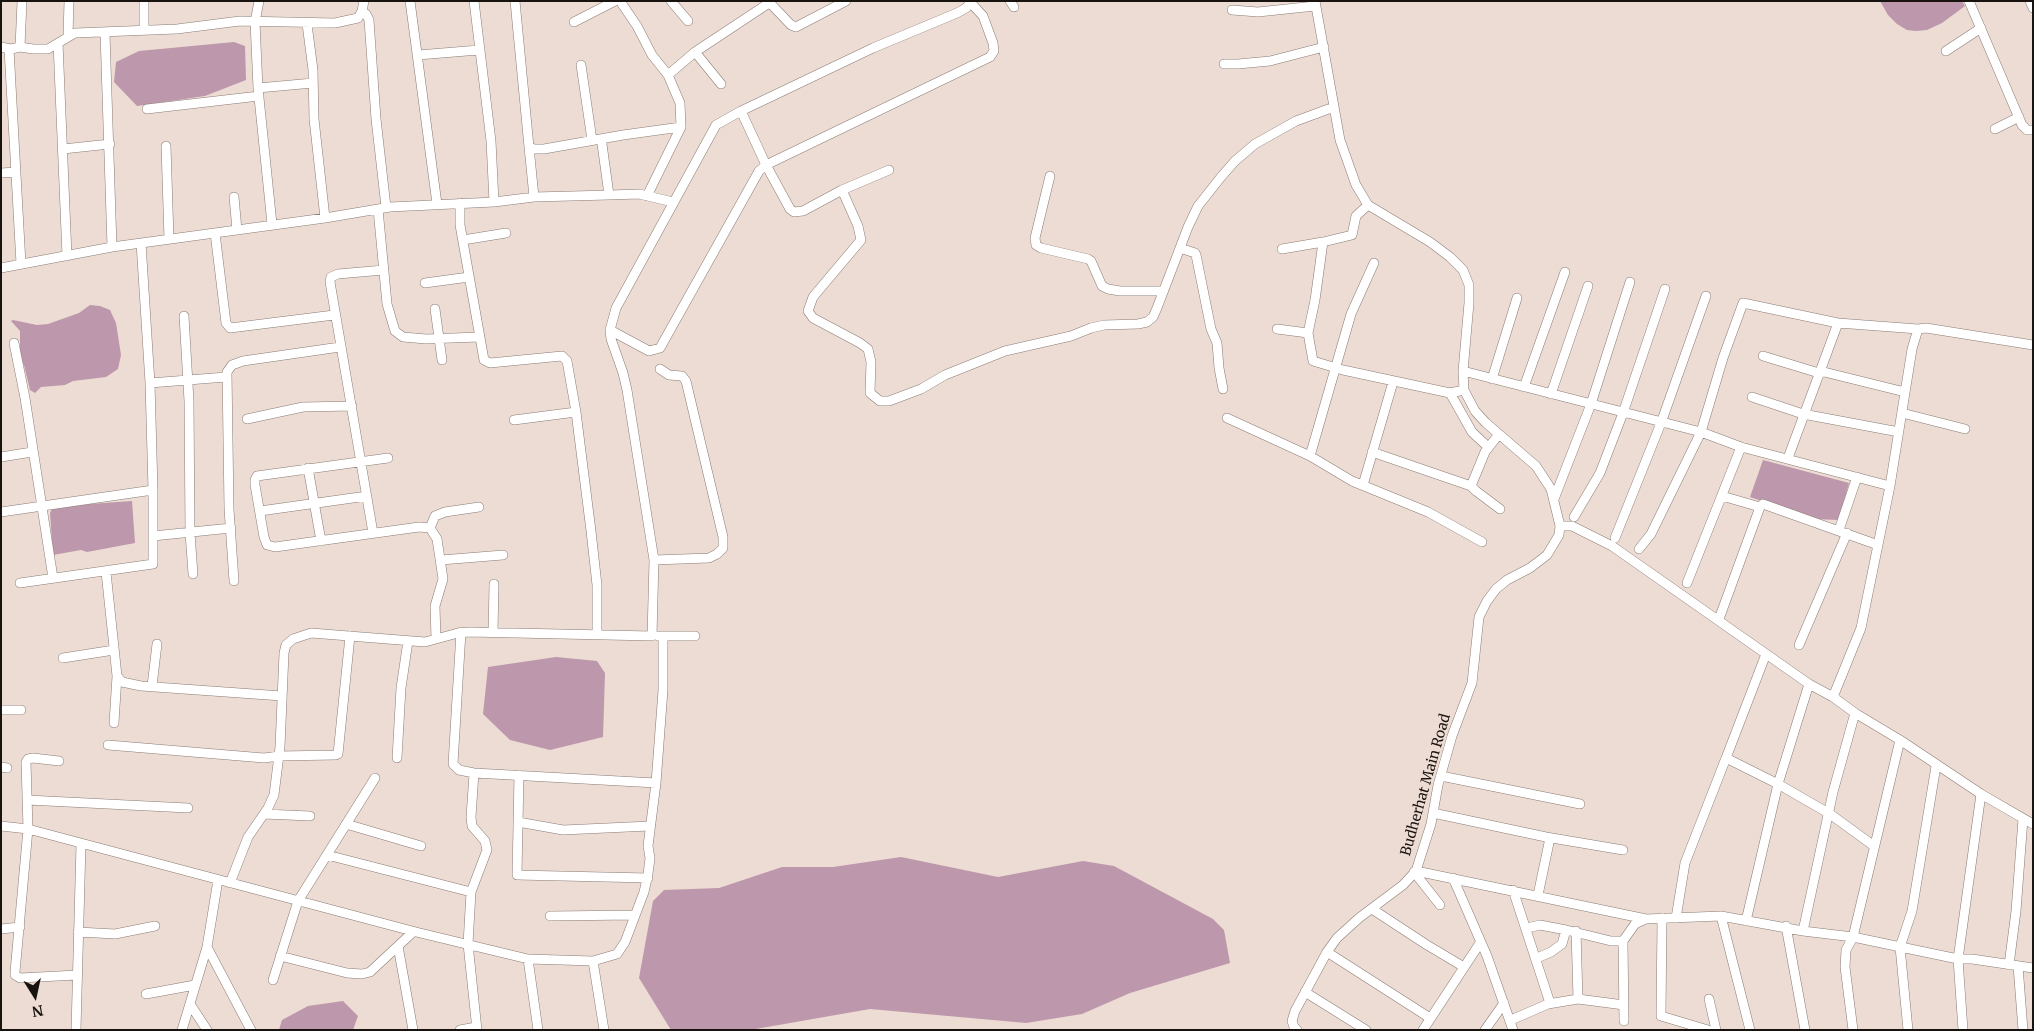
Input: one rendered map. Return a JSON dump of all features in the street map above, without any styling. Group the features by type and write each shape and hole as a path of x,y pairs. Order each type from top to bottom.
{"street":[{"path":"20,47 22,1"},
{"path":"68,36 69,1"},
{"path":"144,1 144,30"},
{"path":"259,1 255,22 259,92 272,224"},
{"path":"410,1 436,204"},
{"path":"474,1 492,141 494,202"},
{"path":"514,1 534,197"},
{"path":"574,22 615,1"},
{"path":"620,1 637,26 652,55 668,75 680,103 681,127 647,196"},
{"path":"671,1 688,21"},
{"path":"668,75 695,52 769,2 791,25 796,27 846,1"},
{"path":"1969,1 2022,125 2028,130 2033,130"},
{"path":"2030,1 2033,8"},
{"path":"610,330 649,351 660,348 759,172 766,165 990,57 994,51 993,42 983,16 972,2 958,13 881,45 741,111 716,125 616,308 610,330 614,350 624,373 654,560 652,636"},
{"path":"1232,10 1258,12 1296,9 1312,5 1324,47 1340,140 1347,163 1368,205 1430,242 1450,257 1463,270 1469,285 1470,303 1463,371 1464,390 1476,411 1498,434 1536,466 1551,489 1560,526 1572,526 1612,546 1719,619 1809,684 1833,697 1855,713 1900,740 1936,766 2033,824"},
{"path":"21,264 16,172 5,48 48,49 74,33 177,29 240,21 308,24 335,23 358,18 363,6"},
{"path":"363,6 369,20 387,304 395,331 403,337 439,339 479,337"},
{"path":"308,24 314,119 326,218"},
{"path":"1946,51 1981,28"},
{"path":"105,33 112,247"},
{"path":"58,43 64,149 67,256"},
{"path":"1224,64 1270,61 1324,47"},
{"path":"418,55 479,50"},
{"path":"695,52 721,84"},
{"path":"581,66 592,140"},
{"path":"147,109 313,84"},
{"path":"842,190 858,226 861,240 813,297 808,311 813,318 860,342 868,349 871,362 870,392 880,401 900,398 946,375 1005,351 1071,336 1104,325 1147,322 1153,317 1198,206 1235,162 1255,144 1296,121 1334,107"},
{"path":"741,111 766,165 790,209 794,212 803,211 842,190 888,170"},
{"path":"1995,129 2019,117"},
{"path":"529,147 538,149 681,127"},
{"path":"64,149 110,144"},
{"path":"602,144 609,195"},
{"path":"166,146 169,239"},
{"path":"1,173 16,172"},
{"path":"1050,176 1035,238 1036,244 1041,248 1088,258 1102,286 1108,289 1120,291 1163,291"},
{"path":"1,268 112,247 326,218 382,208 494,202 534,197 639,194 673,202"},
{"path":"234,197 237,230"},
{"path":"460,203 460,225 484,360 490,363 562,356 567,361 576,412 597,585 597,635"},
{"path":"1282,249 1352,235 1356,216 1368,205"},
{"path":"214,233 226,323 230,328 334,315"},
{"path":"463,240 506,233"},
{"path":"1323,242 1315,300 1308,333 1313,361 1393,382 1450,393 1464,390"},
{"path":"20,583 151,566 154,558 150,383 142,243"},
{"path":"1180,248 1196,255 1211,329 1217,343 1223,389"},
{"path":"1310,456 1351,314 1374,263"},
{"path":"373,533 352,406 334,315 330,282 331,277 338,274 384,270"},
{"path":"1524,387 1565,272"},
{"path":"425,284 469,277"},
{"path":"1554,500 1591,404 1630,282"},
{"path":"1551,394 1588,286"},
{"path":"1574,517 1600,473 1623,413 1665,289"},
{"path":"1615,538 1661,423 1706,296"},
{"path":"1492,379 1517,298"},
{"path":"1639,549 1651,534 1701,432 1723,358 1743,303 1838,323 1926,328 2033,345"},
{"path":"435,309 442,360"},
{"path":"184,316 188,380 190,533 193,574"},
{"path":"1788,458 1838,323"},
{"path":"1277,329 1308,333"},
{"path":"1833,697 1861,628 1890,486 1912,349 1918,329"},
{"path":"14,343 25,398 40,506 53,578"},
{"path":"234,581 226,376 232,364 243,361 340,347"},
{"path":"1763,356 1820,372 1905,392"},
{"path":"654,560 709,558 723,548 723,537 686,381 682,376 669,375 660,369"},
{"path":"1463,371 1701,432 1741,447 1890,486"},
{"path":"150,383 226,376"},
{"path":"1363,485 1393,382"},
{"path":"1450,393 1472,432 1488,446"},
{"path":"1752,397 1803,414 1899,432"},
{"path":"247,419 303,408 352,406"},
{"path":"514,420 576,412"},
{"path":"1902,414 1965,429"},
{"path":"1227,418 1310,456 1363,485 1428,512 1482,542"},
{"path":"1472,486 1488,446 1498,434"},
{"path":"1687,583 1741,447"},
{"path":"1,457 32,452"},
{"path":"1372,452 1472,486 1500,509"},
{"path":"388,458 257,476 255,485 267,545 275,547 419,527 430,528"},
{"path":"308,468 321,540"},
{"path":"1799,645 1843,531 1857,477"},
{"path":"1,512 153,490"},
{"path":"260,511 367,496"},
{"path":"1722,496 1760,507"},
{"path":"1719,619 1760,507 1765,504 1878,545"},
{"path":"430,528 436,516 445,512 479,507"},
{"name":"Budherhat Main Road","path":"1297,1030 1292,1021 1305,992 1327,952 1348,927 1402,885 1415,871 1426,840 1452,736 1472,683 1479,617 1487,600 1507,580 1530,568 1547,555 1559,535 1560,526"},
{"path":"153,536 231,528"},
{"path":"430,528 437,539 443,579 435,606 436,639"},
{"path":"441,560 503,555"},
{"path":"106,572 117,676 114,723"},
{"path":"493,632 494,584"},
{"path":"462,632 453,764 459,770 656,783"},
{"path":"230,883 248,837 274,795 279,756 284,652 286,645 293,639 311,633 425,642 462,632 695,636"},
{"path":"108,745 264,758 279,756 331,757 338,754 350,636"},
{"path":"1,826 28,829 413,932 528,958 593,960 617,954 626,942 648,878 650,858 648,846 656,783 663,690 663,636"},
{"path":"397,758 402,688 408,641"},
{"path":"152,686 157,644"},
{"path":"63,658 114,650"},
{"path":"1676,918 1685,863 1766,654"},
{"path":"117,676 122,682 128,684 282,696"},
{"path":"1746,921 1778,784 1809,684"},
{"path":"1,710 21,710"},
{"path":"1803,930 1830,814 1833,792 1855,713"},
{"path":"1853,1030 1845,967 1846,950 1853,937 1900,740"},
{"path":"59,761 33,758 28,759 26,762 28,829 22,876 20,927 15,972 17,977 77,975"},
{"path":"1726,758 1778,784 1830,814 1874,846"},
{"path":"1908,1030 1900,947 1912,911 1936,766"},
{"path":"460,1030 476,1028 468,944 471,892 487,850 485,841 472,826 474,772"},
{"path":"519,775 517,875 648,878"},
{"path":"1441,776 1580,804"},
{"path":"273,980 298,900 375,778"},
{"path":"1963,1030 1958,959 1981,794"},
{"path":"27,800 188,808"},
{"path":"1433,813 1550,838 1623,850"},
{"path":"264,814 310,816"},
{"path":"2023,819 2013,965 2023,1030"},
{"path":"518,822 563,830 650,826"},
{"path":"346,824 421,846"},
{"path":"1538,895 1550,838"},
{"path":"76,1030 81,844"},
{"path":"327,855 471,892"},
{"path":"1415,871 1538,895 1646,919 1721,916 1853,937 1958,959 1972,959 2033,968"},
{"path":"1415,871 1440,905"},
{"path":"1453,878 1487,956 1514,1030"},
{"path":"182,1030 207,947 218,880"},
{"path":"1513,890 1537,958 1549,1000 1548,1004"},
{"path":"1372,909 1427,945 1464,966"},
{"path":"550,916 635,915"},
{"path":"1721,916 1750,1030"},
{"path":"1662,918 1661,1016 1708,1030"},
{"path":"1624,1021 1623,941 1635,924 1646,919"},
{"path":"1527,928 1540,925 1576,931 1611,941 1623,941"},
{"path":"78,932 115,934 155,926"},
{"path":"1786,926 1804,1030"},
{"path":"1,929 20,927"},
{"path":"1537,958 1551,952 1562,944 1566,930"},
{"path":"1576,931 1578,999"},
{"path":"280,956 347,973 362,974 370,972 413,932"},
{"path":"1423,1030 1480,943"},
{"path":"398,946 413,1030"},
{"path":"207,947 251,1030"},
{"path":"1327,952 1430,1018"},
{"path":"528,958 538,1030"},
{"path":"593,960 604,1030"},
{"path":"146,994 195,985"},
{"path":"1305,992 1366,1030"},
{"path":"1511,1020 1548,1004 1578,999 1624,1005"},
{"path":"1709,999 1716,1030"},
{"path":"1485,1030 1504,1003"},
{"path":"190,1004 207,1030"}],"shaded area":[{"path":"1880,1 1962,1 1965,6 1942,23 1927,30 1916,31 1907,30 1897,24 1888,15"},
{"path":"234,42 245,46 246,80 205,96 137,106 114,82 116,62 139,51"},
{"path":"90,305 110,310 116,323 121,355 118,369 106,377 73,381 65,385 41,387 35,393 30,390 24,365 20,359 20,331 11,321 37,325 48,324 79,313"},
{"path":"1763,460 1849,483 1839,520 1813,519 1750,497"},
{"path":"132,501 135,543 87,552 81,550 53,555 50,513 52,509 76,505"},
{"path":"556,657 597,661 605,673 603,737 550,750 510,740 483,714 488,667"},
{"path":"901,857 998,877 1083,861 1114,866 1213,919 1224,930 1230,963 1130,993 1082,1014 1026,1023 870,1009 750,1030 671,1030 639,978 653,901 664,890 719,888 782,867 833,867"},
{"path":"343,1001 358,1016 353,1030 279,1030 282,1020 308,1006"}]}
